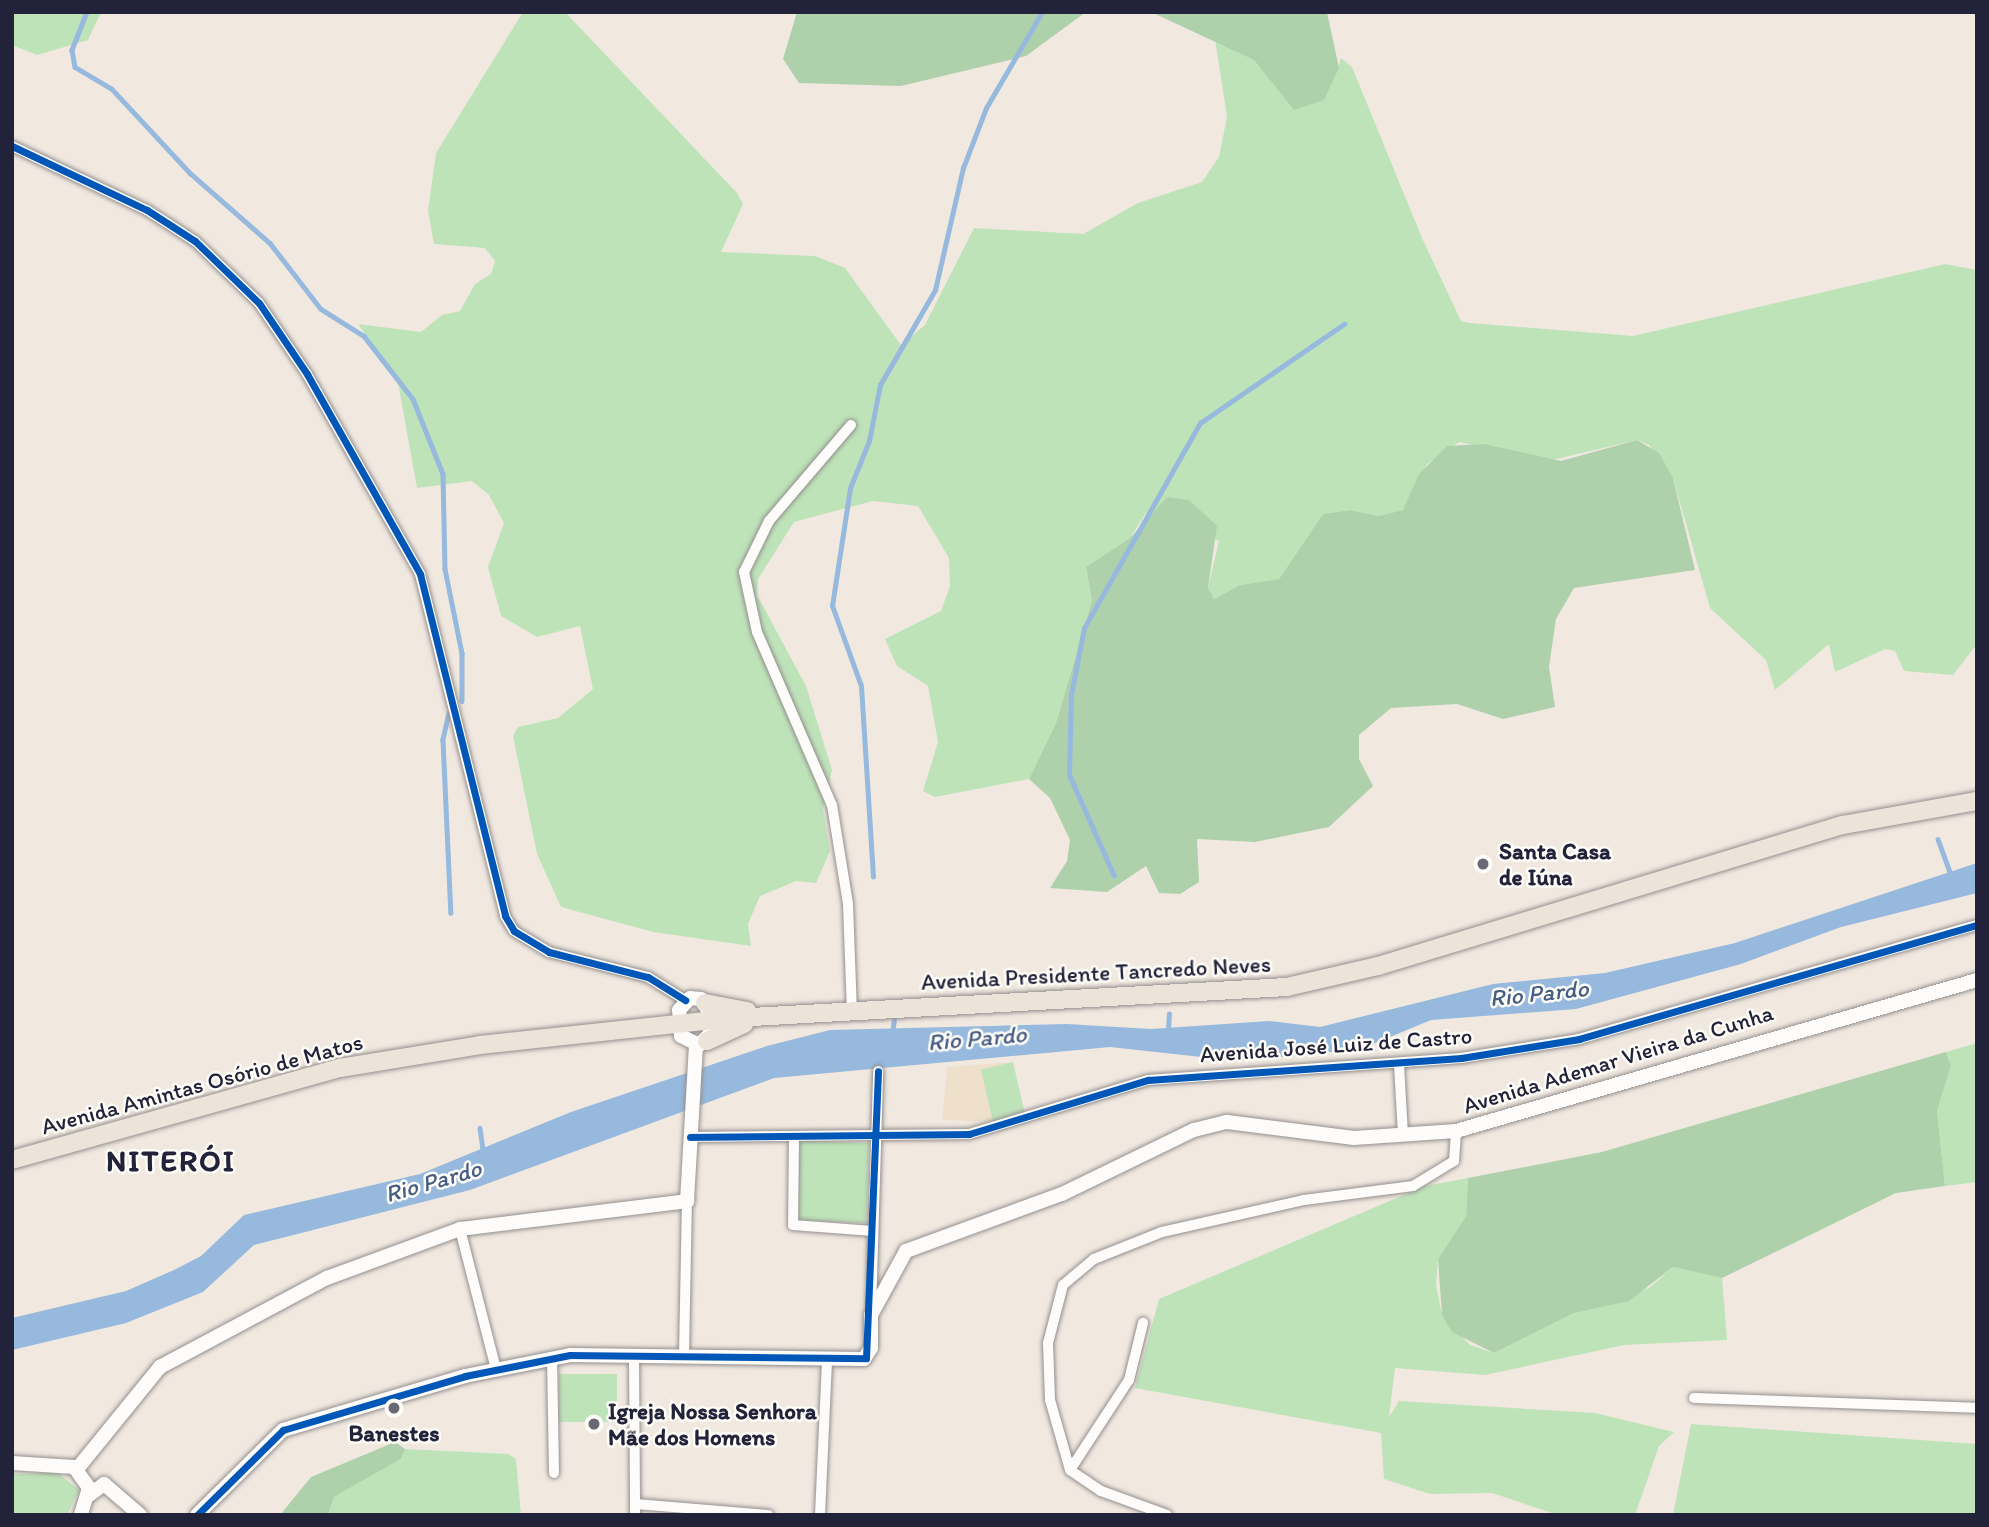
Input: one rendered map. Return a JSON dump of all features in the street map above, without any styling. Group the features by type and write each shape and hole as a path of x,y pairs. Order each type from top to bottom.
{"main road":[{"name":"Avenida Presidente Tancredo Neves","path":"696,1022 1287,987 1378,967 1843,825 1977,802"},
{"path":"705,1003 778,1016"},
{"path":"701,1043 778,1016"},
{"name":"Avenida Amintas Osório de Matos","path":"12,1160 340,1068 480,1045 696,1022"}],"street":[{"path":"12,146 147,210 195,241 259,303 307,374 419,575 459,722 494,885 514,930 550,952 648,977 685,1000 705,1003 684,1041 701,1043"},
{"path":"851,425 756,539 744,580 757,632 832,805 848,904 852,1011"},
{"name":"Avenida José Luiz de Castro","path":"690,1137 987,1132 1148,1080 1194,1074 1399,1065 1579,1039 1977,925"},
{"name":"Avenida Ademar Vieira da Cunha","path":"871,1315 905,1251 1062,1194 1194,1130 1227,1122 1354,1139 1457,1131 1977,980"},
{"path":"684,1355 691,1114 694,1063 701,1043 696,1022 685,1000"},
{"path":"1399,1065 1403,1135"},
{"path":"197,1515 272,1437 296,1423 496,1369 552,1357 684,1355 860,1360 871,1348 877,1071"},
{"path":"1167,1515 1108,1494 1070,1470 1054,1427 1048,1343 1054,1302 1071,1276 1162,1232 1304,1200 1413,1186 1454,1161 1457,1131"},
{"path":"794,1136 793,1225 873,1231"},
{"path":"77,1469 131,1398 176,1356 327,1278 460,1229 687,1201"},
{"path":"460,1229 496,1369"},
{"path":"1070,1470 1129,1380 1143,1323"},
{"path":"634,1355 635,1509 769,1515"},
{"path":"552,1357 554,1473"},
{"path":"820,1515 827,1359"},
{"path":"1694,1398 1977,1408"},
{"path":"12,1463 59,1462 77,1469 89,1495"},
{"path":"81,1515 89,1495 104,1484 140,1515"}],"shaded area":[{"path":"1013,1062 993,1122 942,1120 947,1067"}],"green space":[{"path":"12,12 101,12 88,40 37,55 12,45"},
{"path":"523,12 565,12 737,193 743,204 721,252 815,256 845,268 901,345 925,325 974,228 1083,234 1138,203 1202,182 1219,157 1227,117 1215,39 1254,60 1282,93 1338,69 1341,58 1352,67 1422,238 1461,321 1633,336 1945,264 1977,270 1977,644 1953,675 1904,671 1895,651 1885,649 1835,672 1829,644 1775,690 1766,660 1710,608 1673,478 1649,445 1637,440 1548,461 1459,442 1427,464 1403,510 1378,516 1350,510 1323,514 1279,579 1240,585 1214,599 1208,588 1219,541 1146,513 1130,538 1086,567 1092,601 1056,723 1029,779 935,797 923,791 938,742 928,686 897,666 885,639 941,611 950,586 949,558 918,506 873,501 794,522 758,579 757,595 806,686 832,770 823,809 830,851 816,883 796,881 760,896 748,924 751,946 653,932 561,907 537,854 513,736 518,727 558,718 593,689 580,626 537,637 501,616 488,567 504,523 489,495 472,481 417,488 397,377 358,324 421,332 442,315 460,311 475,284 491,274 495,261 485,248 434,244 428,211 436,153"},
{"path":"797,12 1086,12 1026,56 901,86 799,83 783,59"},
{"path":"1151,12 1327,12 1339,68 1324,100 1294,110 1254,60"},
{"path":"1637,440 1659,453 1673,478 1695,570 1574,588 1556,619 1549,667 1555,707 1503,719 1457,704 1391,708 1359,735 1359,759 1373,786 1329,827 1255,842 1197,839 1199,882 1180,894 1159,893 1146,866 1107,892 1050,888 1067,861 1070,840 1050,798 1029,779 1056,723 1092,601 1086,567 1130,538 1167,497 1189,500 1217,526 1208,588 1214,599 1240,585 1279,579 1323,514 1350,510 1378,516 1403,510 1419,474 1447,446 1484,444 1561,461"},
{"path":"1977,1043 1977,1182 1945,1186 1937,1111 1951,1066 1946,1052"},
{"path":"1946,1052 1951,1066 1937,1111 1945,1186 1896,1193 1722,1278 1673,1267 1629,1301 1574,1313 1494,1353 1452,1332 1442,1315 1438,1259 1466,1216 1468,1178 1602,1152"},
{"path":"1013,1062 1025,1116 993,1123 981,1069"},
{"path":"800,1141 869,1143 866,1223 797,1221"},
{"path":"1468,1178 1466,1216 1438,1259 1436,1285 1442,1315 1470,1345 1494,1353 1574,1313 1649,1288 1673,1267 1722,1278 1727,1340 1624,1345 1485,1375 1395,1368 1389,1417 1399,1401 1595,1413 1674,1432 1659,1446 1635,1515 1558,1515 1492,1493 1430,1494 1384,1479 1381,1433 1135,1388 1159,1299 1425,1186"},
{"path":"559,1374 617,1374 617,1422 559,1422"},
{"path":"1691,1424 1977,1444 1977,1515 1673,1515"},
{"path":"395,1442 405,1449 401,1459 334,1497 328,1515 280,1515 311,1477"},
{"path":"405,1449 508,1454 516,1459 521,1515 328,1515 334,1497 401,1459"},
{"path":"58,1473 79,1490 67,1515 12,1515 12,1474"}],"water":[{"name":"Rio Pardo","path":"1977,863 1977,893 1841,927 1741,964 1576,1009 1431,1020 1361,1049 1238,1061 1110,1047 774,1078 470,1190 254,1245 203,1292 126,1323 12,1350 12,1318 126,1291 174,1270 201,1256 244,1215 420,1174 571,1112 767,1046 830,1030 1067,1024 1151,1029 1269,1021 1320,1027 1493,984 1605,973 1735,943"}],"waterway":[{"path":"87,12 72,50 75,67 112,89 190,173 270,243 321,309 364,336 413,399 443,474 445,569 462,653 462,701"},
{"path":"873,877 861,686 832,606 850,488 869,441 880,385 935,290 963,168 986,108 1042,12"},
{"path":"1114,876 1069,775 1071,695 1084,628 1200,423 1344,324"},
{"path":"449,713 443,740 451,913"},
{"path":"1938,839 1951,874"},
{"path":"1168,1031 1169,1014"},
{"path":"892,1035 894,1019"},
{"name":"Rio Pardo","path":"480,1128 484,1158"}],"cycle path":[{"path":"12,146 147,210 195,241 259,303 307,374 420,574 505,916 514,931 549,952 648,977 685,1000"},
{"path":"690,1137 969,1134 1148,1080 1461,1058 1579,1039 1977,925"},
{"path":"197,1515 283,1430 465,1376 570,1355 866,1358 878,1071"}],"place":[{"name":"Santa Casa de Iúna","path":"1483,864"},
{"name":"Banestes","path":"394,1408"},
{"name":"Igreja Nossa Senhora Mãe dos Homens","path":"594,1424"}],"district":[{"name":"NITERÓI","path":"171,1161"}]}
